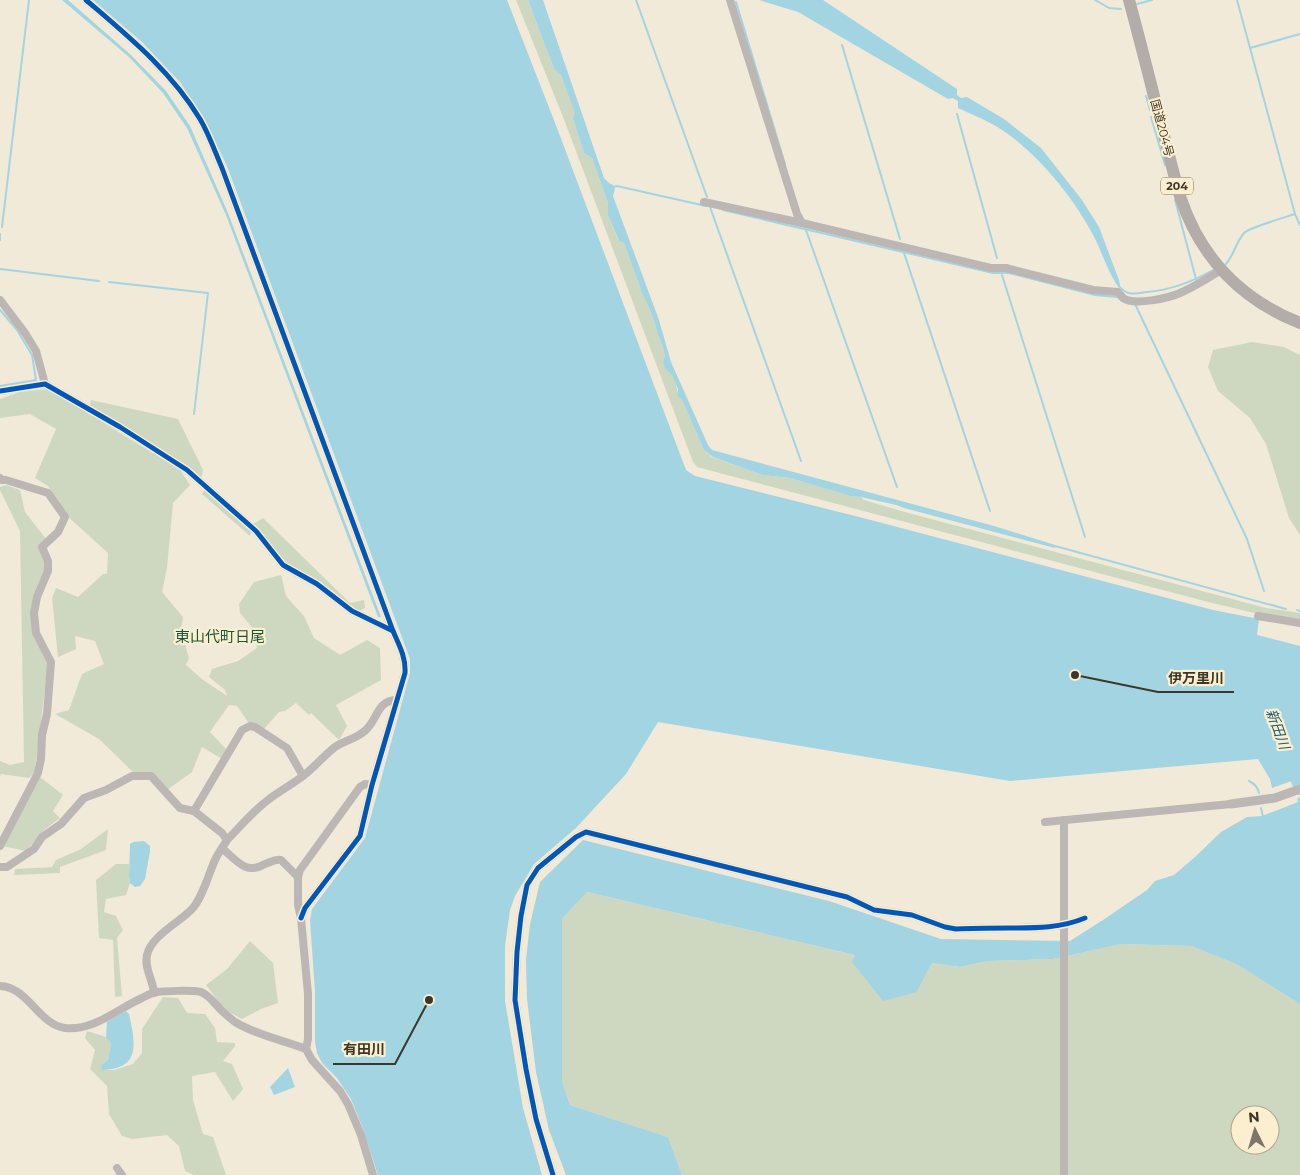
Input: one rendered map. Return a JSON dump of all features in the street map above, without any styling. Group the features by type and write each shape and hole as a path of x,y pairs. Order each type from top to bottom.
{"highway":[{"name":"国道204号","path":"1129,0 1180,197 1195,231 1221,270 1233,282 1260,303 1285,318 1300,323"}],"street":[{"path":"86,0 140,46 175,83 201,120 222,168 393,631 404,656 405,673 372,785 360,836 305,908 301,918"},
{"path":"730,0 794,205 802,223"},
{"path":"704,202 991,268 1006,268 1093,290 1118,292 1129,300 1141,301 1164,298 1180,293 1221,270"},
{"path":"0,300 36,351 45,384"},
{"path":"0,392 45,384 120,426 187,470 256,531 283,565 317,584 352,611 393,631"},
{"path":"0,478 48,494 65,517 58,532 42,547 48,561 48,571 37,597 34,613 36,633 51,662 47,714 42,735 41,760 38,773 0,846"},
{"path":"1258,616 1300,623"},
{"path":"154,992 148,972 147,954 151,946 166,930 193,908 198,901 216,857 223,849 227,840 268,800 303,776 334,748 367,729 373,722 379,708 385,703 390,700 396,700"},
{"path":"194,811 242,730 250,726 255,727 287,748 303,776"},
{"path":"0,867 7,867 34,849 42,836 61,824 84,798 106,790 132,776 150,776 180,808 194,811 222,833 227,840"},
{"path":"372,785 366,784 360,787 300,870 298,877 298,905 301,918 308,994 308,1039 306,1049 312,1060 340,1091 348,1104 361,1135 373,1175"},
{"path":"1045,822 1231,804 1276,798 1298,790"},
{"path":"1064,820 1064,1175"},
{"path":"553,1175 536,1119 526,1069 515,1000 517,952 527,885 538,868 576,837 586,832 847,897 874,910 912,915 956,929 1063,929 1085,918"},
{"path":"223,849 246,868 258,868 275,860 281,860 298,877"},
{"path":"0,986 17,990 50,1022 64,1028 80,1027 98,1022 154,992 201,992 207,995 221,1011 236,1022 306,1049"},
{"path":"117,1168 122,1175"}],"green space":[{"path":"516,0 528,0 554,69 561,75 576,113 573,119 584,153 592,158 608,203 608,215 618,240 624,243 650,310 665,355 664,365 673,376 677,396 682,400 704,450 712,457 762,475 790,478 850,496 861,497 864,500 901,511 1266,608 1300,613 1300,621 1263,615 1208,602 697,467 693,462 565,122"},
{"path":"1252,342 1284,347 1300,355 1300,535 1289,518 1266,444 1250,418 1218,391 1208,367 1213,350"},
{"path":"49,389 180,470 190,485 173,503 167,568 162,592 183,617 181,631 189,658 186,665 202,679 227,696 225,690 209,677 212,669 238,661 257,648 254,630 240,613 239,604 254,582 281,575 286,596 304,616 314,638 340,655 367,640 380,648 381,680 336,705 347,726 339,740 311,713 309,715 296,703 285,711 279,712 264,729 248,722 237,706 229,705 210,732 227,750 222,759 202,747 192,772 167,790 151,773 134,773 99,739 55,714 69,710 82,674 104,664 95,641 75,636 76,649 58,657 52,598 56,588 78,597 103,574 107,574 108,553 65,514 48,486 35,478 56,429 30,414 0,418 0,399 20,392"},
{"path":"91,400 178,419 203,470 201,479 90,405"},
{"path":"6,485 20,490 25,512 46,539 47,562 34,600 32,629 48,663 35,772 29,778 1,774 0,776 0,761 10,765 24,762 20,531 0,490 0,487"},
{"path":"205,489 251,532 250,536 202,494"},
{"path":"263,518 350,603 364,600 365,608 359,611 282,561 253,524"},
{"path":"40,777 63,795 53,811 60,818 44,830 26,851 2,846"},
{"path":"108,829 106,850 60,867 60,873 14,875 15,869 52,867 56,860 81,849"},
{"path":"116,864 129,864 130,883 126,895 106,899 104,912 116,916 123,930 117,938 122,996 115,997 113,940 99,938 96,880"},
{"path":"587,892 855,955 917,992 932,963 960,967 988,961 1053,959 1120,944 1191,946 1236,964 1300,1004 1300,1175 682,1175 668,1137 570,1105 562,1081 562,919"},
{"path":"250,941 273,963 278,1003 242,1019 225,1010 206,985 227,969"},
{"path":"163,997 178,998 187,1013 205,1014 215,1028 217,1042 235,1043 235,1046 223,1061 232,1064 243,1089 233,1101 215,1072 192,1076 193,1100 203,1134 213,1137 226,1175 194,1175 185,1171 179,1146 167,1135 132,1139 122,1136 109,1114 107,1086 90,1069 95,1050 85,1038 87,1031 106,1037 111,1043 108,1060 102,1070 114,1070 133,1064 142,1053 142,1029"}],"water":[{"path":"62,0 68,0 131,55 166,91 190,126 228,213 381,617 378,617 226,215 187,128 163,93 129,57"},
{"path":"93,0 507,0 686,470 695,476 1213,610 1259,619 1257,635 1300,646 1300,778 1272,788 1270,779 1258,759 1010,781 658,722 626,774 576,828 534,864 515,896 510,910 505,946 505,1001 523,1108 542,1175 378,1175 351,1099 337,1078 322,1063 317,1053 310,920 312,909 365,838 410,673 410,659 227,166 204,118 180,82 142,42"},
{"path":"528,0 543,0 604,178 615,189 613,196 659,320 671,362 708,445 712,450 994,526 1055,545 1055,548 896,505 850,496 790,478 762,475 713,457 704,450 682,400 677,396 678,389 672,375 665,368 663,362 665,355 650,310 624,243 619,241 608,215 608,203 592,158 584,153 573,119 575,113 561,75 554,69"},
{"path":"759,0 823,0 957,89 957,95 961,98 967,97 1004,119 1041,148 1082,200 1099,227 1119,280 1119,288 1092,233 1075,205 1041,163 1015,140 992,124 958,108 958,101 953,98 948,99 798,12"},
{"path":"1300,797 1300,1004 1236,964 1191,946 1121,944 1053,959 988,961 960,967 932,963 917,992 883,1001 852,962 855,955 587,892 562,919 562,1081 570,1105 668,1137 682,1175 566,1175 549,1130 536,1072 527,999 526,960 530,924 540,882 583,840 829,901 941,939 1070,941 1147,890 1155,881 1174,875 1221,832 1247,817 1262,816 1298,802 1297,799"},
{"path":"144,841 150,846 145,879 140,886 135,887 130,883 129,876 130,844"},
{"path":"126,1011 129,1014 133,1034 133,1052 130,1059 124,1065 102,1070 101,1066 108,1060 111,1043 106,1037 107,1022"},
{"path":"288,1068 295,1087 274,1095 270,1087"}],"waterway":[{"path":"2,227 29,0"},
{"path":"636,0 707,197"},
{"path":"1095,0 1109,8 1121,9"},
{"path":"1137,4 1152,0"},
{"path":"1237,0 1295,214 1300,225"},
{"path":"736,2 785,164"},
{"path":"1250,48 1300,34"},
{"path":"842,45 900,239"},
{"path":"1146,96 1150,110"},
{"path":"957,114 997,258"},
{"path":"1151,117 1165,165"},
{"path":"613,187 617,186 706,206"},
{"path":"1175,200 1196,279"},
{"path":"710,207 801,461"},
{"path":"723,210 993,273 1009,273 1095,295 1118,297"},
{"path":"1226,264 1244,233 1295,214"},
{"path":"806,230 897,487"},
{"path":"0,234 0,240"},
{"path":"904,253 990,511"},
{"path":"0,269 99,281"},
{"path":"1119,286 1132,294 1156,291 1181,285 1213,270"},
{"path":"1002,275 1085,537"},
{"path":"109,282 208,293 194,414"},
{"path":"1135,304 1247,539 1264,591"},
{"path":"0,310 17,330 32,355 36,380 0,386"},
{"path":"1055,546 1286,609"},
{"name":"新田川","path":"1291,763 1300,789"},
{"path":"1249,781 1256,786 1259,793"},
{"path":"1261,808 1263,817"}],"cycle path":[{"path":"86,0 148,55 176,85 200,119 206,131 222,168 393,631"},
{"path":"0,391 45,384 120,427 187,470 256,531 283,565 317,584 352,611 393,631 403,656 405,673 372,785 360,836 305,908 301,918"},
{"path":"553,1175 536,1119 526,1069 515,1000 517,952 527,885 538,868 576,837 586,832 847,897 874,910 912,915 956,929 1049,927 1085,918"}],"place":[{"name":"伊万里川","path":"1075,675"},
{"name":"有田川","path":"429,1000"}],"district":[{"name":"東山代町日尾","path":"220,637"}]}
